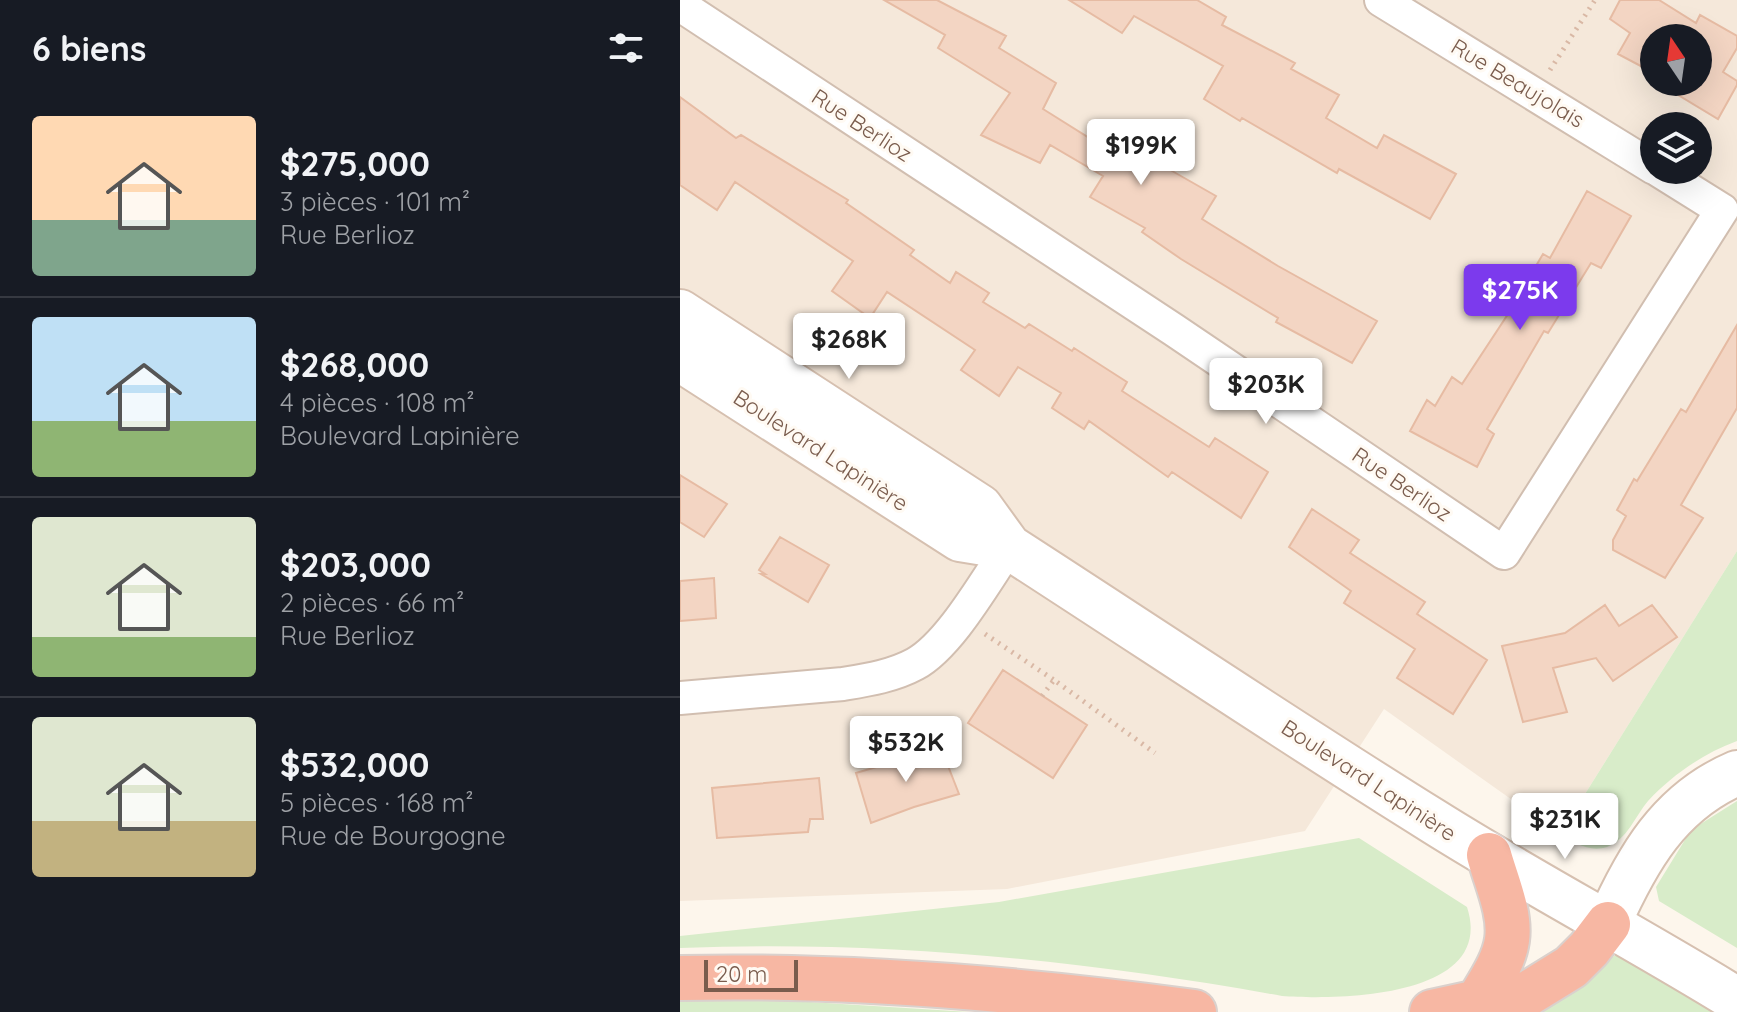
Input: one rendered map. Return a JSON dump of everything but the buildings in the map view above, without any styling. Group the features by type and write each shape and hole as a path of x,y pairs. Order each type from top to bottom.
{"highway":[{"path":"1478,1002 1497,969 1507,941 1507,925 1489,855"},
{"path":"1432,1012 1524,996 1571,967 1608,924"},
{"path":"680,978 795,977 954,986 1194,1012"}],"main road":[{"name":"Boulevard Lapinière","path":"680,312 980,507 1009,547 1489,855 1737,1000"},
{"name":"Boulevard Lapinière","path":"680,359 960,539 1009,547"},
{"path":"1608,924 1626,884 1659,831 1700,792 1737,773"}],"street":[{"name":"Rue Beaujolais","path":"1381,0 1640,159"},
{"name":"Rue Berlioz","path":"680,5 1174,330 1504,553 1722,210"},
{"name":"Rue Beaujolais","path":"1680,184 1722,210"},
{"path":"680,698 843,684 882,677 918,663 938,645 960,617 1009,547"}],"path":[{"path":"1550,70 1595,0"},
{"path":"960,617 1155,753"},
{"path":"1042,696 1054,680"}],"shaded area":[{"path":"680,0 1737,0 1737,551 1560,834 1384,709 1305,831 1007,889 680,901"}],"green space":[{"path":"1737,551 1737,741 1701,758 1667,782 1648,801 1626,833 1607,847 1588,848 1560,834"},
{"path":"1737,801 1737,948 1659,901 1656,887 1691,830"},
{"path":"1359,838 1467,907 1470,937 1458,960 1436,977 1406,988 1372,994 1307,997 1058,963 907,950 756,946 680,948 680,936 999,902"},
{"path":"1614,956 1622,956 1721,1012 1525,1012"},
{"path":"680,1000 794,1001 970,1012 680,1012"}]}
